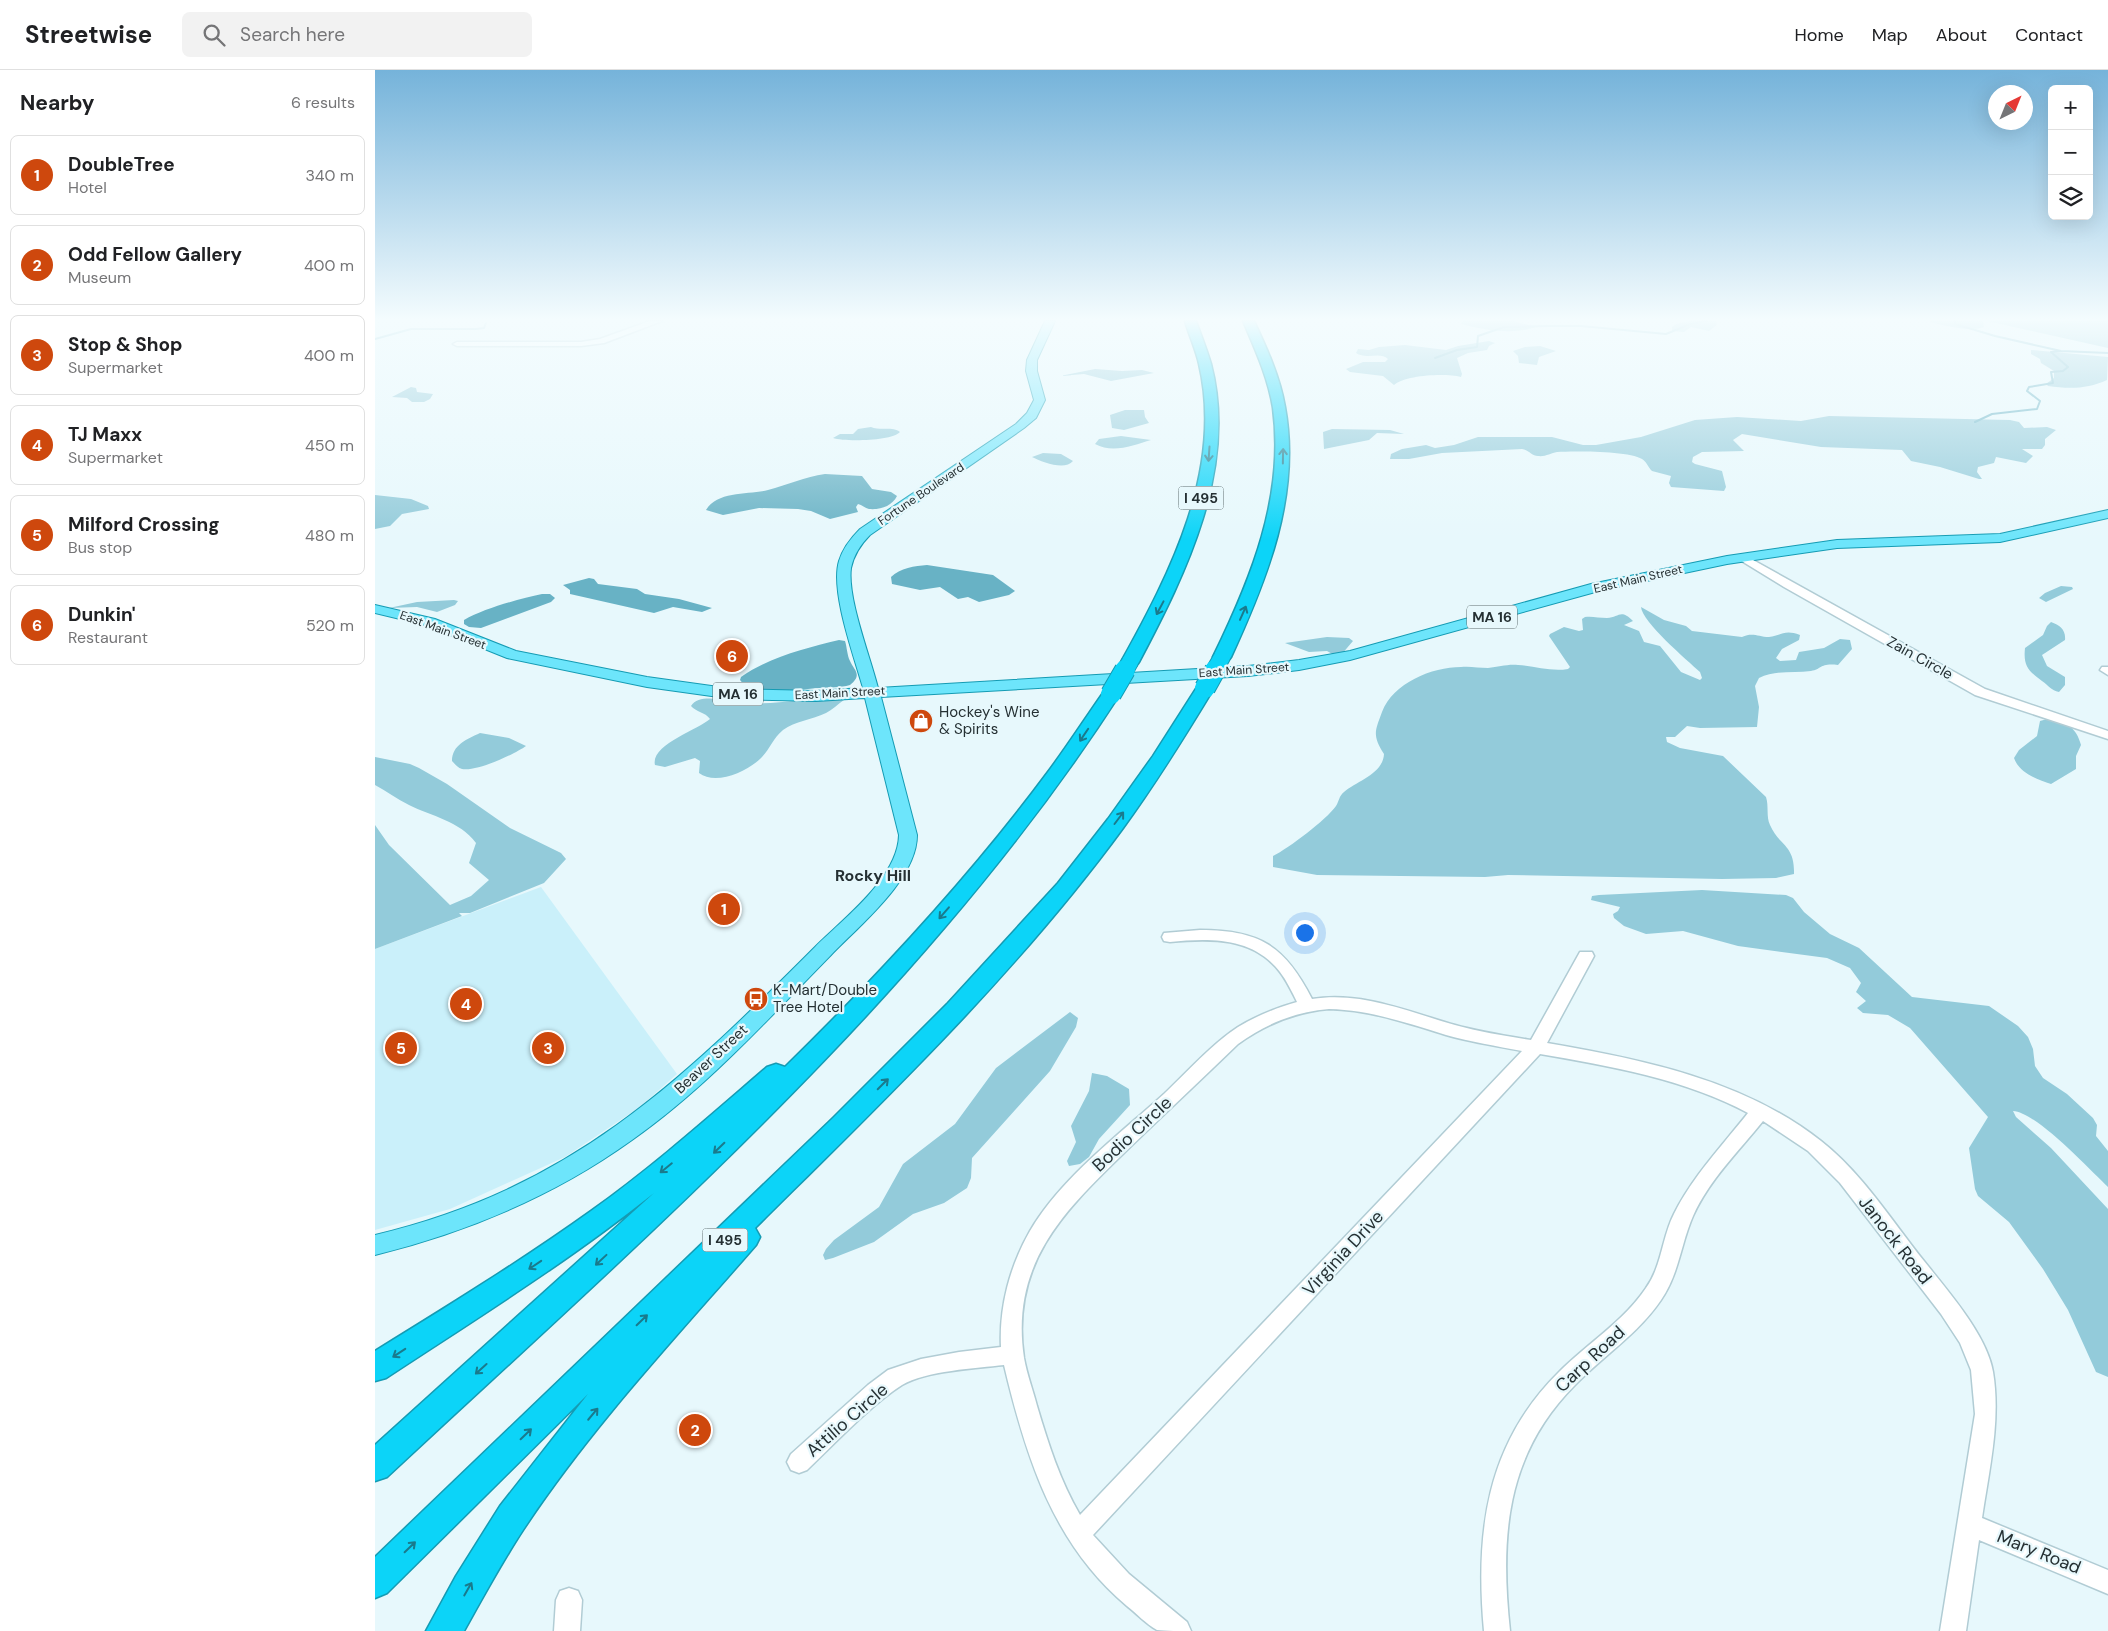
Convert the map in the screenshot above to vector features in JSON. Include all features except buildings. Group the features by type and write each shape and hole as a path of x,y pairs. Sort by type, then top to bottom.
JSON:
{"highway":[{"name":"I 495","path":"375,1466 679,1186 782,1086 888,976 1000,848 1059,771 1111,694 1167,595 1198,513 1208,470 1211,421 1209,394"},
{"name":"I 495","path":"375,1581 862,1106 963,1003 1089,856 1148,778 1205,688 1222,657 1260,574 1276,519 1283,460 1283,430 1277,394"},
{"path":"375,1368 556,1251 643,1187 888,976"},
{"path":"444,1631 493,1547 555,1460 654,1341 862,1106"}],"main road":[{"name":"Fortune Boulevard","path":"872,692 843,583 847,555 865,532 1021,426 1037,411 1039,394"},
{"name":"East Main Street","path":"375,609 421,619 512,655 674,687 769,696 816,696 1248,671 1308,665 1362,654 1611,584 1744,558 1863,542 1973,540 2013,536 2108,514"},
{"name":"Beaver Street","path":"375,1245 435,1229 477,1214 557,1176 623,1135 707,1064 773,1002 879,893 901,862 907,847 908,836 905,816 872,692"}],"street":[{"name":"Zain Circle","path":"1744,558 1788,585 1980,692 2108,735"},
{"path":"1170,937 1209,934 1241,939 1257,945 1281,962 1307,1005"},
{"name":"Virginia Drive","path":"1078,1534 1536,1047 1586,956"},
{"name":"Bodio Circle","path":"1178,1631 1099,1563 1078,1534 1060,1503 1037,1442 1013,1355 1013,1315 1025,1266 1038,1235 1091,1173 1232,1040 1266,1018 1307,1005 1358,1004 1469,1035 1536,1047"},
{"name":"Janock Road","path":"1536,1047 1673,1078 1709,1090 1760,1112 1815,1147 1847,1178 1949,1308 1969,1339 1982,1370 1986,1402 1953,1631"},
{"name":"Carp Road","path":"1497,1631 1491,1590 1495,1513 1511,1462 1522,1438 1560,1385 1646,1305 1664,1276 1676,1236 1692,1200 1760,1112"},
{"name":"Attilio Circle","path":"799,1462 876,1392 896,1378 921,1368 959,1361 1013,1355"},
{"name":"Mary Road","path":"1969,1524 2108,1582"},
{"path":"567,1631 569,1600"}],"shaded area":[{"path":"398,394 433,394 430,399 424,402 412,402 407,398 392,397"},
{"path":"1125,410 1144,410 1145,417 1149,423 1124,430 1112,428 1110,415"},
{"path":"1829,416 2010,420 2019,422 2024,428 2047,427 2056,430 2045,439 2045,445 2042,449 2022,449 2033,456 2026,463 1996,457 1994,463 1978,467 1977,472 1982,479 1911,461 1902,450 1821,447 1742,434 1733,440 1744,451 1702,452 1693,457 1692,462 1695,464 1722,471 1726,487 1724,491 1671,487 1669,483 1671,476 1652,471 1642,459 1626,454 1557,452 1541,456 1522,449 1442,453 1409,459 1390,459 1391,454 1402,449 1426,445 1435,448 1454,445 1478,437 1552,437 1583,445 1596,445 1641,437 1695,420 1737,417 1801,421"},
{"path":"871,427 894,429 900,432 888,437 868,440 833,438 840,434 853,434 858,429"},
{"path":"1332,429 1390,430 1404,434 1377,433 1369,440 1324,449 1323,432"},
{"path":"1121,436 1151,440 1116,448 1102,447 1095,444 1099,439"},
{"path":"1043,453 1061,454 1073,461 1069,464 1059,465 1032,457"},
{"path":"825,474 862,476 872,489 891,492 897,496 889,505 882,508 869,509 858,504 856,507 858,512 830,519 811,511 798,509 759,508 723,515 706,510 718,499 726,496 768,490"},
{"path":"375,495 411,499 428,506 429,509 402,514 390,526 375,529"},
{"path":"927,565 993,575 1015,591 1009,595 979,602 968,597 958,599 940,587 920,590 892,584 891,577 899,571"},
{"path":"589,578 594,579 598,584 637,589 645,594 679,599 712,608 702,612 673,607 654,613 570,594 570,590 563,585"},
{"path":"2061,586 2072,587 2073,589 2046,602 2039,598 2045,593"},
{"path":"542,594 550,594 555,598 551,602 481,628 469,627 464,624 464,620 492,608"},
{"path":"458,601 455,605 437,612 417,607 389,608 417,602"},
{"path":"1641,607 1664,620 1686,626 1692,631 1742,637 1752,635 1769,637 1786,633 1800,635 1799,640 1782,649 1776,658 1780,661 1796,660 1799,652 1824,648 1840,639 1850,640 1852,649 1838,665 1824,665 1811,671 1785,672 1765,675 1759,678 1755,686 1759,707 1757,727 1700,728 1687,726 1675,737 1666,737 1667,742 1680,748 1723,756 1766,797 1769,822 1792,857 1794,874 1776,878 1722,879 1508,875 1485,877 1317,875 1273,867 1273,856 1316,826 1336,806 1342,794 1379,767 1383,761 1384,754 1376,733 1387,702 1404,685 1426,674 1450,668 1488,668 1510,665 1555,670 1568,669 1570,667 1549,636 1550,634 1564,627 1579,631 1583,630 1582,619 1585,617 1611,618 1622,614 1633,621 1624,625 1639,631 1644,642 1660,646 1681,672 1700,680 1702,678 1700,672 1657,631 1643,614"},
{"path":"2051,622 2062,628 2065,633 2065,640 2042,655 2047,666 2065,677 2065,685 2059,692 2052,689 2034,674 2028,668 2025,660 2025,648 2043,635"},
{"path":"1327,637 1349,638 1353,641 1341,655 1334,655 1327,651 1309,652 1285,643"},
{"path":"839,640 845,641 849,659 857,675 850,685 789,691 766,691 746,686 740,680 741,677 752,670 776,659"},
{"path":"832,698 844,700 826,713 783,730 765,754 741,772 723,777 706,777 699,773 700,761 695,758 665,767 655,765 655,758 667,744 710,719 691,706 701,699 743,703 776,703"},
{"path":"2051,718 2062,722 2074,730 2081,745 2076,756 2076,769 2051,784 2024,772 2014,758 2019,750 2037,736 2040,721"},
{"path":"480,733 509,738 526,746 505,758 486,765 468,769 459,768 452,761 457,747"},
{"path":"375,757 410,764 419,768 447,784 510,828 561,853 566,859 544,883 470,913 459,913 462,916 375,949 375,825 389,845 450,905 471,896 489,880 469,863 476,843 462,829 409,805 375,785"},
{"path":"541,887 677,1074 640,1107 565,1157 450,1209 375,1230 375,949"},
{"path":"1702,890 1786,895 1793,898 1804,912 1830,934 1859,948 1912,997 1989,1006 2018,1026 2028,1037 2033,1049 2035,1066 2043,1078 2067,1094 2093,1118 2097,1125 2096,1136 2108,1151 2108,1187 2076,1155 2048,1131 2023,1114 2013,1111 2016,1117 2051,1148 2108,1209 2108,1377 2096,1372 2068,1310 2043,1269 2009,1222 1978,1196 1975,1189 1969,1148 1988,1117 1910,1028 1888,1015 1863,1013 1857,1008 1866,1001 1856,992 1861,983 1850,968 1827,958 1738,946 1683,931 1646,934 1624,926 1614,918 1613,914 1620,907 1591,900 1592,896 1599,895"},
{"path":"1070,1012 1078,1018 1076,1027 1050,1071 972,1158 971,1178 967,1188 944,1203 913,1214 874,1242 825,1260 823,1255 834,1240 879,1207 903,1164 955,1124 996,1068"},
{"path":"1092,1073 1107,1076 1129,1089 1130,1105 1099,1139 1089,1157 1080,1164 1069,1166 1067,1161 1076,1142 1071,1126 1089,1091"}],"waterway":[{"path":"1975,422 1992,414 2037,409 2040,401 2031,394"}],"place":[{"name":"Dunkin'","path":"732,656"},
{"name":"Hockey's Wine & Spirits","path":"921,721"},
{"name":"DoubleTree","path":"724,909"},
{"name":"K-Mart/Double Tree Hotel","path":"756,999"},
{"name":"TJ Maxx","path":"466,1004"},
{"name":"Milford Crossing","path":"401,1048"},
{"name":"Stop & Shop","path":"548,1048"},
{"name":"Odd Fellow Gallery","path":"695,1430"}],"district":[{"name":"Rocky Hill","path":"873,875"}]}
